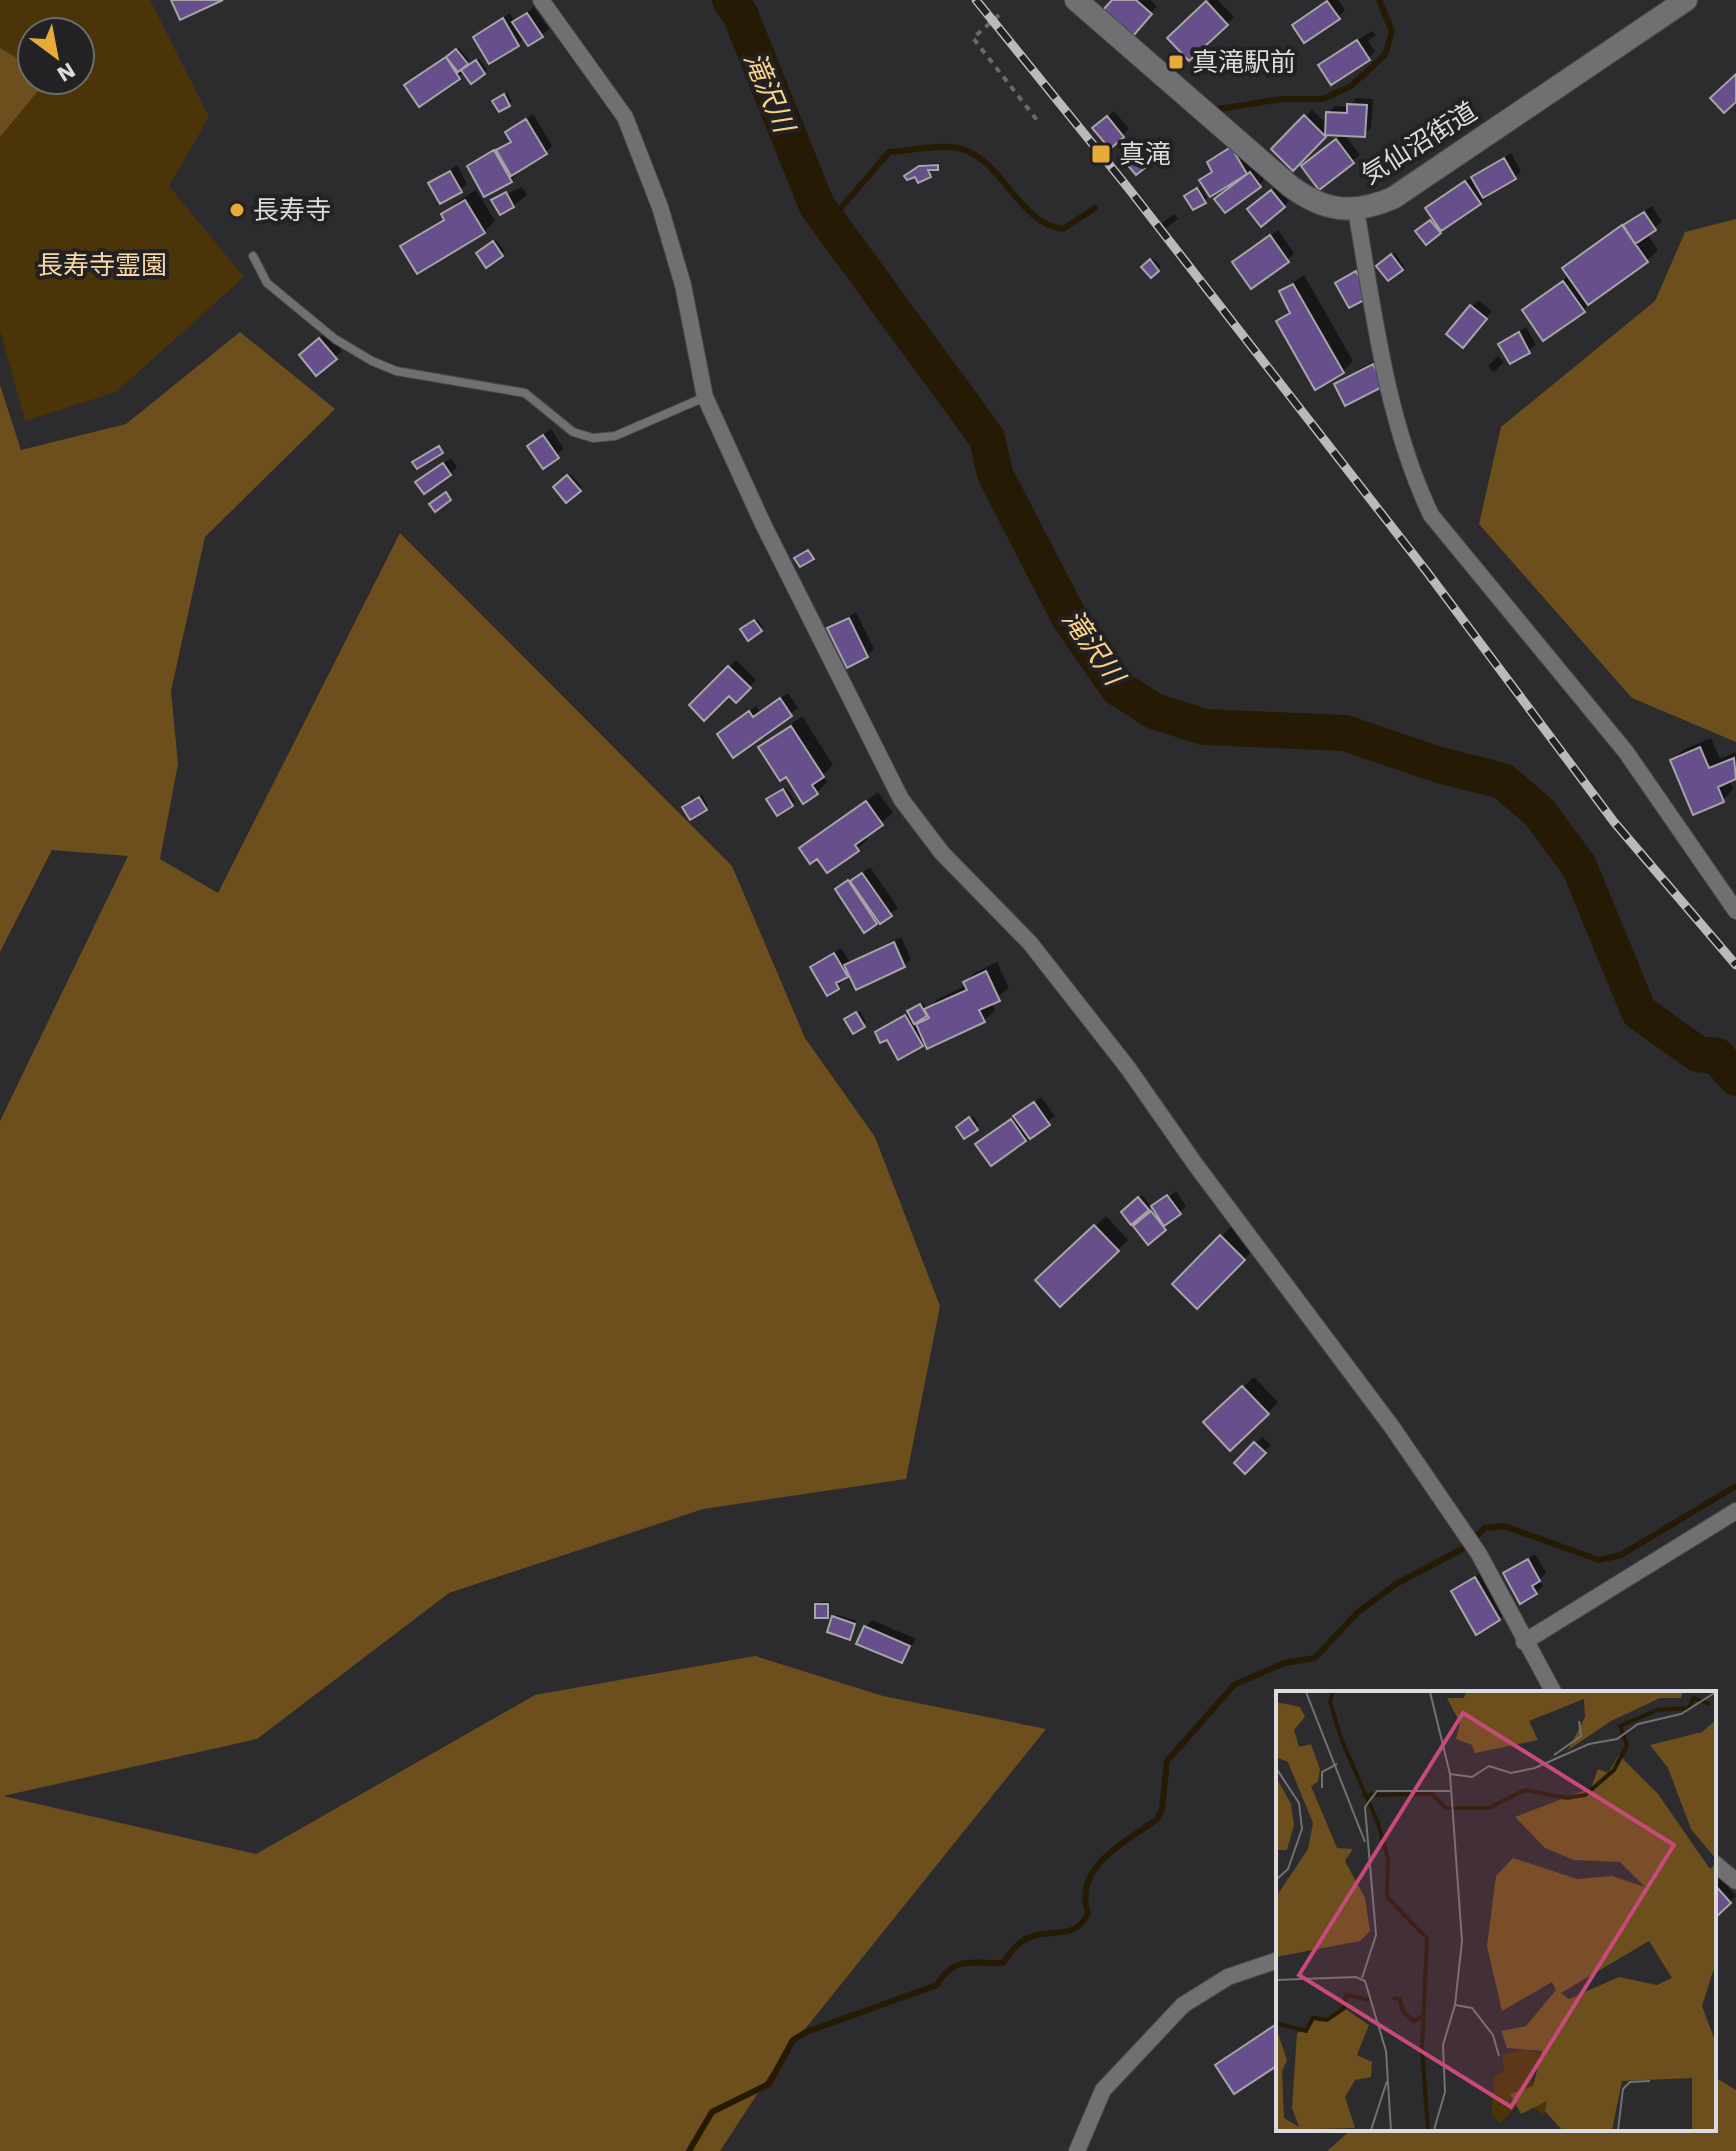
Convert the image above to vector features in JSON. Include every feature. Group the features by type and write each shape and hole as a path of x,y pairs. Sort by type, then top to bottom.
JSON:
{"street":[{"path":"541,0 625,117 660,207 683,285 705,397 763,524 901,799 942,853 1030,943 1128,1068 1195,1164 1392,1427 1479,1554 1553,1691"},
{"name":"気仙沼街道","path":"1076,0 1290,186 1322,206 1356,210 1393,198 1686,0"},
{"path":"1356,210 1396,422 1411,473 1431,515 1626,752 1736,911"},
{"path":"1524,1642 1736,1511"},
{"path":"1716,1865 1736,1881"},
{"path":"1077,2151 1103,2090 1183,2005 1228,1977 1276,1961"}],"lane":[{"path":"253,256 267,283 335,339 372,361 396,371 525,393 573,432 593,438 615,436 705,397"}],"path":[{"path":"999,15 973,38 1037,120"}],"green space":[{"name":"長寿寺霊園","path":"0,0 150,0 209,117 169,186 244,277 116,392 25,421 0,330"}],"shaded area":[{"path":"0,48 16,58 16,96 34,96 0,137"},
{"path":"1736,219 1736,742 1632,698 1479,524 1501,427 1655,301 1685,232"},
{"path":"240,332 335,409 205,537 171,691 178,764 160,859 218,893 400,533 732,866 805,1038 875,1137 940,1306 906,1479 703,1509 449,1593 257,1739 3,1796 256,1854 535,1695 755,1656 883,1696 1046,1729 777,2064 720,2151 0,2151 0,1121 128,856 52,850 0,952 0,385 21,450 126,424"},
{"path":"1716,2074 1718,2079 1736,2090 1736,2151 1327,2151 1350,2131 1716,2131"}],"building":[{"path":"171,0 223,0 180,20"},
{"path":"1112,0 1136,0 1152,14 1133,36 1103,10"},
{"path":"1206,1 1228,25 1189,61 1167,38"},
{"path":"1327,1 1340,19 1304,43 1292,25"},
{"path":"527,13 543,37 528,46 512,22"},
{"path":"503,18 519,46 489,64 473,37"},
{"path":"1357,40 1370,60 1331,85 1318,65"},
{"path":"456,49 468,64 458,72 446,57"},
{"path":"446,57 460,79 419,107 404,85"},
{"path":"476,60 485,74 471,84 461,70"},
{"path":"1736,74 1736,102 1724,113 1710,98"},
{"path":"504,94 510,106 499,112 492,101"},
{"path":"1347,104 1367,105 1365,137 1325,135 1326,112 1347,113"},
{"path":"1304,115 1326,137 1293,171 1271,149"},
{"path":"1107,116 1124,137 1110,149 1092,128"},
{"path":"526,119 547,154 511,176 496,150 511,142 505,132"},
{"path":"1336,139 1354,163 1319,190 1301,166"},
{"path":"1131,147 1147,166 1136,175 1120,156"},
{"path":"1231,147 1247,174 1210,197 1199,180 1212,172 1207,162"},
{"path":"494,150 512,182 484,197 467,166"},
{"path":"1504,158 1516,179 1483,198 1471,177"},
{"path":"938,165 938,170 928,170 931,177 918,183 915,177 907,180 904,176 919,166"},
{"path":"450,171 462,192 440,204 428,183"},
{"path":"1250,172 1261,187 1225,213 1214,199"},
{"path":"1465,181 1481,204 1441,231 1425,208"},
{"path":"1197,188 1206,203 1193,210 1184,196"},
{"path":"1271,190 1285,207 1261,227 1247,209"},
{"path":"506,192 514,207 500,215 491,200"},
{"path":"465,200 485,233 417,274 400,246 444,220 441,214"},
{"path":"1644,212 1656,230 1635,244 1623,225"},
{"path":"1430,220 1441,233 1426,245 1415,231"},
{"path":"1622,225 1648,262 1588,305 1562,268"},
{"path":"1270,235 1289,262 1251,289 1232,262"},
{"path":"493,241 503,256 486,268 476,253"},
{"path":"1391,254 1403,270 1388,281 1376,266"},
{"path":"1150,259 1159,271 1151,278 1141,267"},
{"path":"1356,271 1370,297 1349,308 1335,283"},
{"path":"1563,281 1585,312 1543,341 1522,310"},
{"path":"1293,284 1344,373 1315,390 1276,321 1290,313 1279,291"},
{"path":"1470,305 1487,319 1463,348 1446,334"},
{"path":"1519,332 1530,353 1510,364 1498,344"},
{"path":"319,338 337,359 316,376 299,355"},
{"path":"1373,364 1384,386 1345,406 1334,384"},
{"path":"543,435 559,458 543,469 527,446"},
{"path":"439,446 443,453 417,469 412,462"},
{"path":"443,463 451,475 424,494 415,482"},
{"path":"567,475 581,491 566,503 553,487"},
{"path":"446,492 451,500 435,512 429,504"},
{"path":"808,550 814,559 800,567 794,558"},
{"path":"849,618 868,657 847,668 827,628"},
{"path":"754,620 762,631 748,641 740,629"},
{"path":"728,666 751,688 736,703 729,696 704,721 689,705"},
{"path":"780,698 792,716 733,758 717,734 749,711 753,717"},
{"path":"791,726 824,777 812,785 818,794 803,804 786,777 780,781 758,747"},
{"path":"1700,747 1709,768 1734,758 1736,779 1718,787 1724,802 1693,815 1670,760"},
{"path":"783,789 793,806 777,816 766,799"},
{"path":"699,797 707,810 690,820 682,807"},
{"path":"866,801 883,825 855,845 859,851 827,873 817,859 810,864 799,848"},
{"path":"862,873 892,916 880,924 850,881"},
{"path":"848,880 877,924 864,933 835,889"},
{"path":"894,942 905,967 856,990 844,965"},
{"path":"834,953 848,977 836,983 839,989 827,996 810,967"},
{"path":"986,971 1000,1001 979,1010 985,1022 927,1049 916,1024 929,1018 924,1009 967,990 963,982"},
{"path":"920,1004 927,1016 914,1024 907,1011"},
{"path":"856,1012 865,1027 853,1034 844,1019"},
{"path":"905,1015 923,1046 898,1060 887,1040 880,1043 875,1032"},
{"path":"1034,1102 1050,1125 1030,1139 1013,1116"},
{"path":"969,1117 978,1130 964,1139 956,1127"},
{"path":"1011,1119 1026,1141 991,1166 975,1144"},
{"path":"1167,1195 1181,1214 1164,1226 1151,1206"},
{"path":"1138,1197 1149,1210 1131,1225 1121,1212"},
{"path":"1151,1211 1166,1230 1148,1245 1133,1226"},
{"path":"1094,1225 1119,1251 1060,1307 1035,1280"},
{"path":"1220,1235 1245,1260 1197,1309 1172,1284"},
{"path":"1242,1386 1269,1414 1230,1451 1203,1422"},
{"path":"1254,1442 1266,1453 1245,1474 1234,1463"},
{"path":"1528,1559 1540,1581 1532,1586 1537,1594 1520,1604 1503,1573"},
{"path":"1475,1577 1500,1620 1476,1635 1451,1591"},
{"path":"815,1604 828,1604 828,1618 815,1618"},
{"path":"832,1616 855,1624 850,1640 827,1632"},
{"path":"864,1626 910,1646 902,1663 856,1644"},
{"path":"1716,1886 1731,1903 1716,1917"},
{"path":"1276,2024 1276,2066 1234,2094 1215,2065"}],"waterway":[{"name":"滝沢川","path":"730,0 740,14 817,206 987,438 995,474 1070,619 1118,688 1154,711 1204,727 1345,733 1439,765 1503,781 1539,812 1579,866 1639,1012 1698,1054 1717,1056 1736,1078"},
{"path":"1219,109 1282,99 1323,99 1351,86 1385,55 1392,31 1379,0"},
{"path":"840,237 840,209 889,152 929,147 952,147 984,161 1020,202 1046,224 1063,229 1095,208"},
{"path":"689,2151 712,2112 769,2084 793,2040 806,2032 937,1985 943,1975 957,1965 1003,1963 1013,1949 1026,1939 1067,1932 1078,1926 1088,1913 1085,1896 1095,1869 1117,1847 1157,1819 1162,1810 1167,1761 1234,1685 1284,1663 1315,1658 1358,1612 1396,1584 1462,1549 1485,1528 1504,1526 1599,1560 1621,1555 1736,1486"}],"railway":[{"path":"976,0 1129,189 1427,572 1614,822 1736,965"}],"place":[{"name":"真滝駅前","path":"1176,62"},
{"name":"真滝","path":"1101,154"},
{"name":"長寿寺","path":"237,210"}]}
